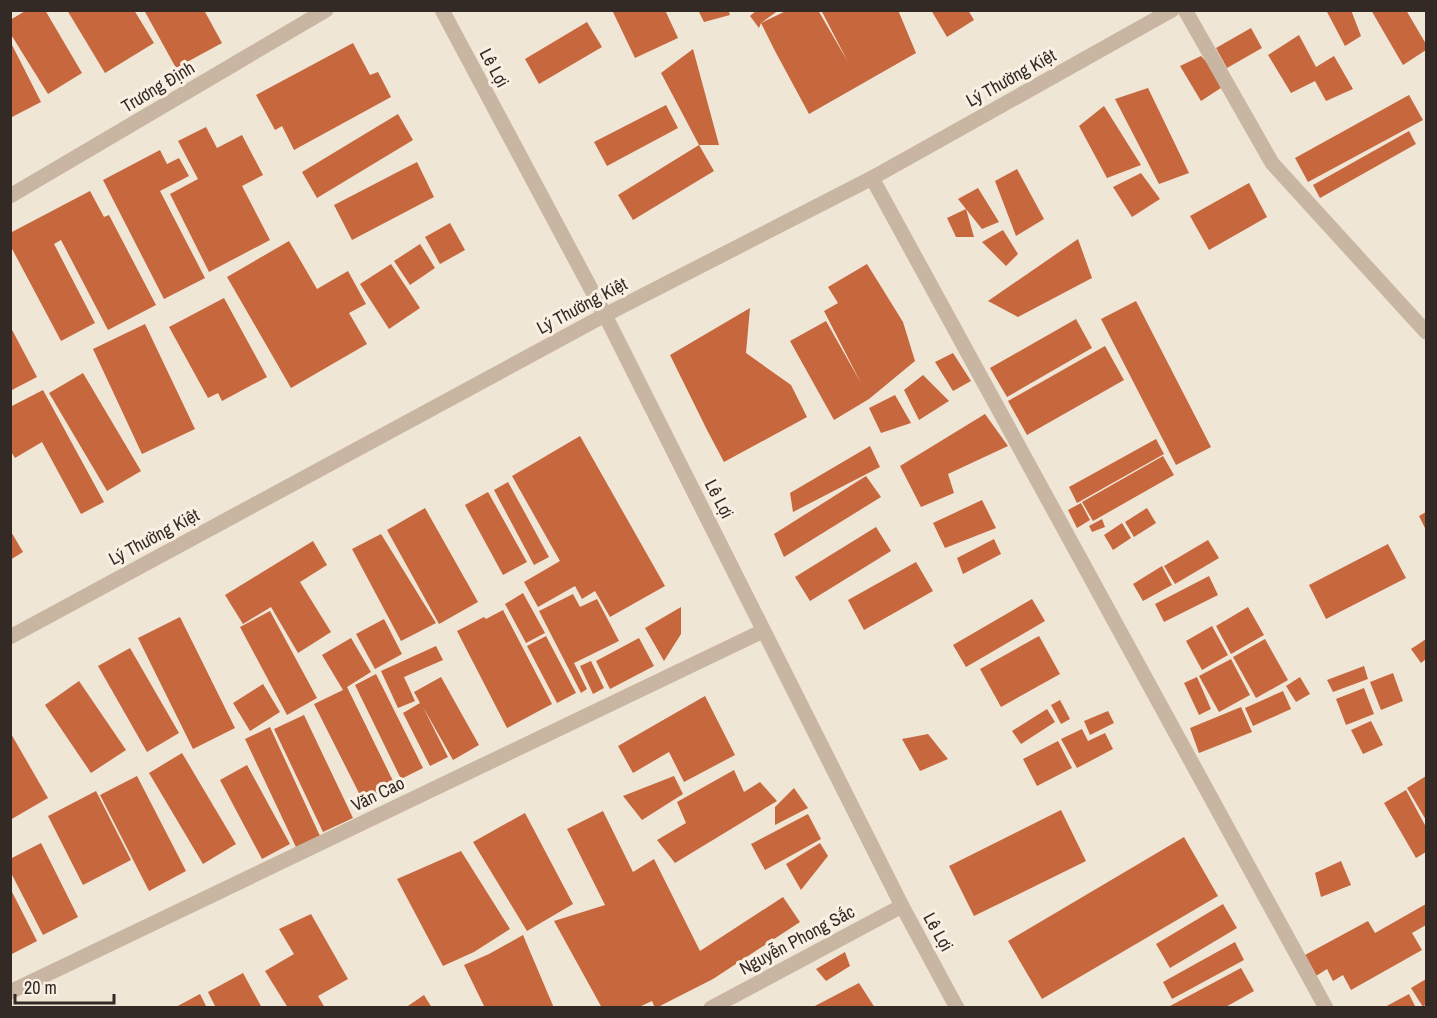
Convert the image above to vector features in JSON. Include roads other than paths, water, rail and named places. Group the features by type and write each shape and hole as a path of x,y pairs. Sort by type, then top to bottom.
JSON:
{"street":[{"name":"Trương Định","path":"10,196 326,10"},
{"name":"Lê Lợi","path":"442,10 604,315 902,906 957,1008"},
{"name":"Lý Thường Kiệt","path":"10,637 604,315 872,178 1172,10"},
{"path":"1185,10 1272,163 1426,332"},
{"path":"872,178 1326,1008"},
{"name":"Văn Cao","path":"10,992 763,631"},
{"name":"Nguyễn Phong Sắc","path":"711,1008 902,906"}]}
